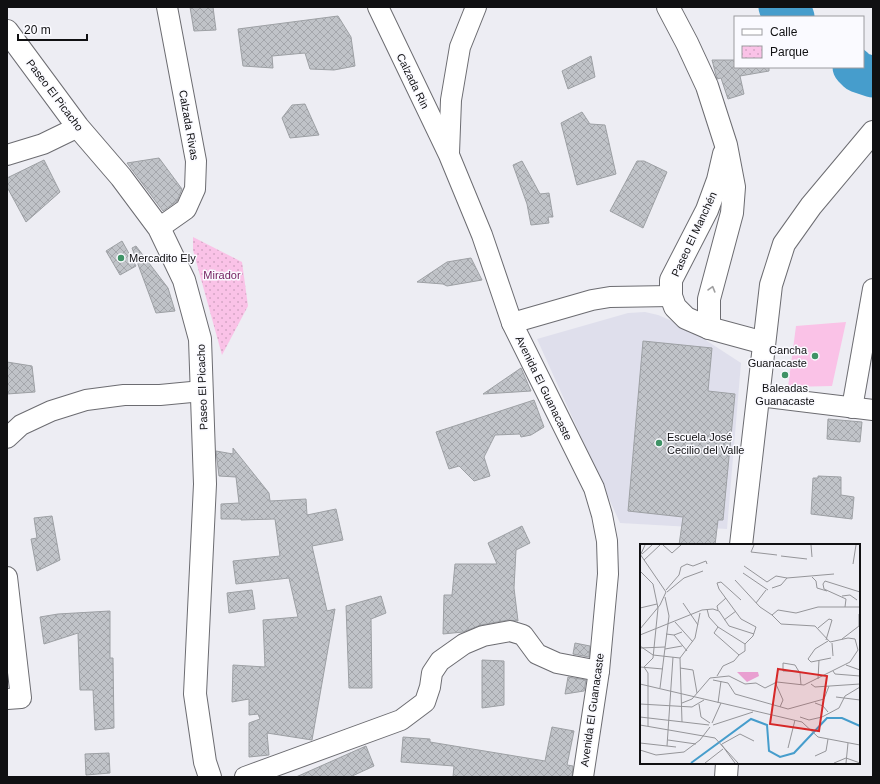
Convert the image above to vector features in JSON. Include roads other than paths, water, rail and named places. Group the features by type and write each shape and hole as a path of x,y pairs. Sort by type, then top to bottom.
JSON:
{"street":[{"name":"Calzada Rivas","path":"159,228 186,209 195,189 196,161 167,7"},
{"name":"Calzada Rin","path":"378,7 449,155"},
{"name":"Avenida El Guanacaste","path":"476,7 460,47 451,100 449,155 482,235 512,323 594,488 602,515 607,540 608,574 599,671 583,777"},
{"name":"Paseo El Manchén","path":"668,7 707,86 726,145 734,187 732,213 709,299 710,328"},
{"name":"Paseo El Picacho","path":"7,31 78,127 120,177 159,228 184,280 200,339 205,484 195,694 205,762 210,777"},
{"path":"7,155 43,144 78,127"},
{"path":"741,544 771,285 784,244 811,206 873,132"},
{"name":"Paseo El Manchén","path":"671,296 672,280 707,210 718,180 726,145"},
{"path":"852,408 873,290"},
{"path":"512,323 592,300 610,297 671,296 675,307 686,318 710,328 764,343"},
{"path":"7,438 21,425 51,411 86,400 124,395 160,395 202,391"},
{"path":"758,396 873,410"},
{"path":"7,577 14,699"},
{"path":"245,777 401,720 425,702 430,687 432,673 440,661 464,644 483,636 510,631 523,635 537,654 557,662 599,671"},
{"path":"726,777 727,764"}],"waterway":[{"path":"779,7 792,16"},
{"path":"854,68 858,72 873,77"}],"place":[{"name":"Mercadito Ely","path":"121,258"},
{"name":"Cancha Guanacaste","path":"815,356"},
{"name":"Baleadas Guanacaste","path":"785,375"},
{"name":"Escuela José Cecilio del Valle","path":"659,443"}],"park label":[{"name":"Mirador","path":"222,275"}]}
